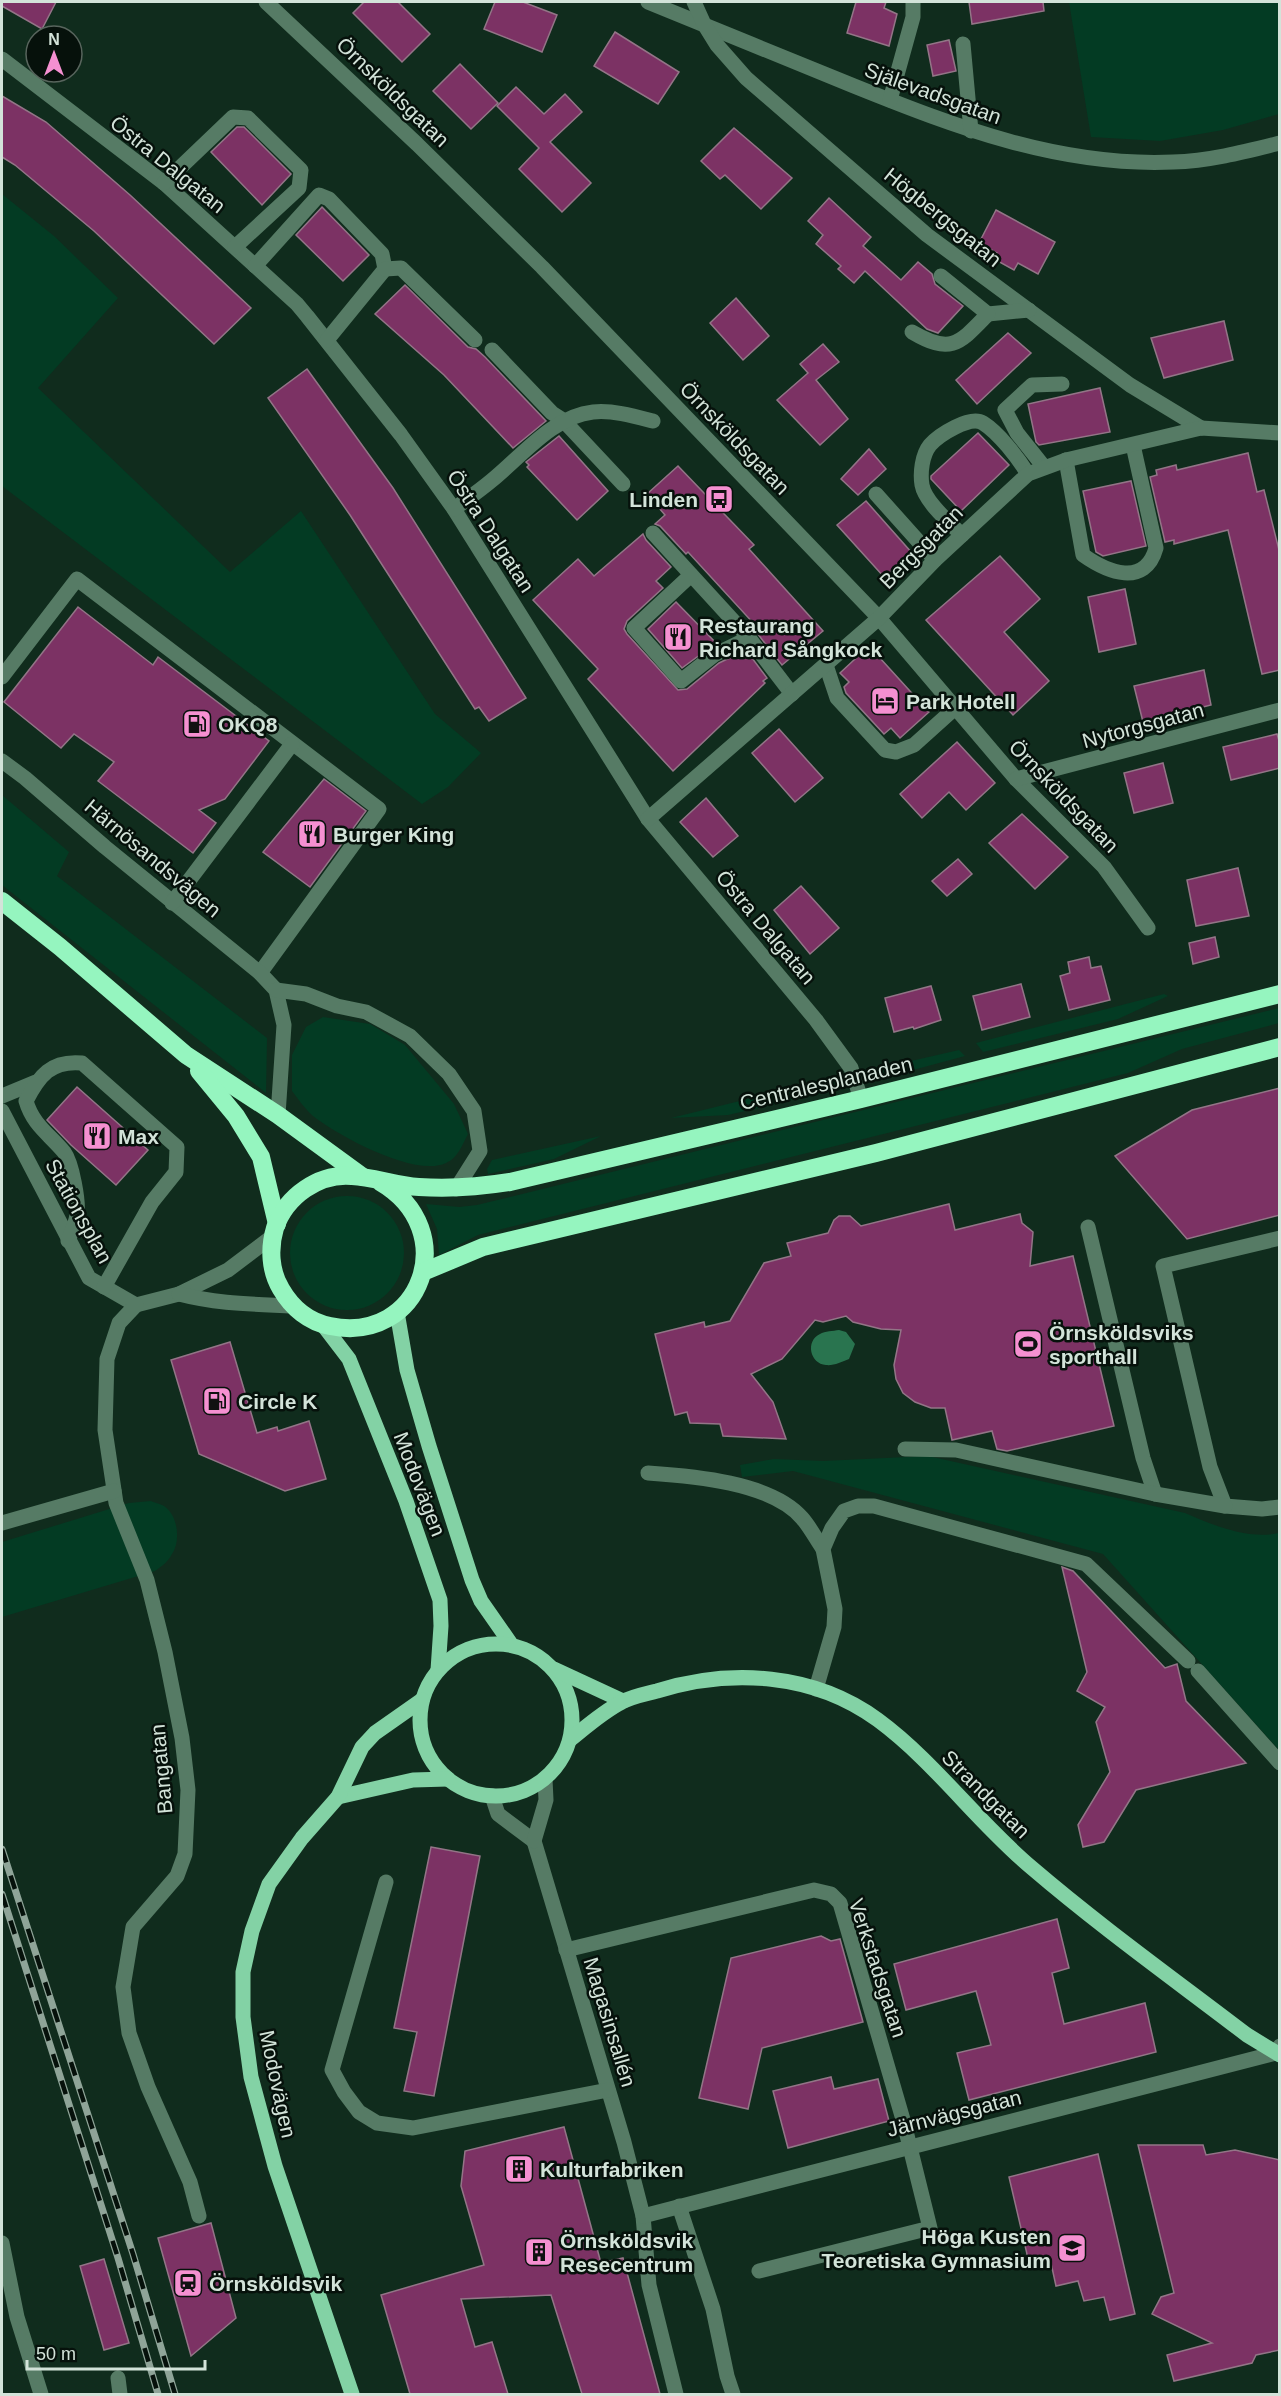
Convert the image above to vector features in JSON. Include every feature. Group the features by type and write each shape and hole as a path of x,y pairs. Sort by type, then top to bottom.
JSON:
{"highway":[{"path":"2,901 60,947 186,1056 278,1115 372,1180 400,1195 420,1224 425,1248 423,1272 417,1287 397,1312 380,1322 361,1328 342,1329 323,1325 302,1314 293,1306 274,1274 272,1255 275,1230 261,1157 236,1116 186,1056"},
{"name":"Centralesplanaden","path":"372,1180 456,1189 510,1182 861,1099 1280,994"},
{"path":"423,1272 483,1247 876,1153 1280,1047"},
{"path":"275,1230 291,1201 312,1185 337,1176 372,1180"}],"main road":[{"name":"Modovägen","path":"397,1312 407,1370 472,1580 481,1601 511,1644"},
{"name":"Modovägen","path":"323,1325 349,1359 406,1501 440,1600 441,1636 438,1670"},
{"path":"554,1669 567,1689 573,1714 571,1739 561,1761 544,1779 529,1789 511,1795 492,1796 469,1791 448,1779 433,1763 424,1743 420,1722 422,1700 428,1684 438,1670 453,1657 471,1647 491,1643 511,1644 527,1649 554,1669 623,1701"},
{"name":"Strandgatan","path":"571,1739 623,1701 678,1684 723,1677 766,1678 791,1682 850,1702 880,1721 935,1771 982,1821 1031,1867 1247,2035 1278,2051"},
{"name":"Modovägen","path":"352,2394 275,2166 251,2077 243,2017 243,1972 252,1931 269,1884 302,1838 338,1797 362,1747 375,1733 422,1700"},
{"path":"338,1797 413,1780 448,1779"}],"street":[{"name":"Örnsköldsgatan","path":"266,2 417,144 542,267 879,618 954,709 1016,779 1104,867 1148,928"},
{"name":"Själevadsgatan","path":"648,2 890,100 971,131 1026,147 1119,161 1172,162 1218,158 1280,143"},
{"name":"Högbergsgatan","path":"694,2 704,24 724,56 746,78 927,235 1130,385 1201,428"},
{"path":"890,100 913,17 913,2"},
{"path":"963,44 971,131"},
{"name":"Östra Dalgatan","path":"2,59 164,183 297,304 327,340 401,435 454,509 648,819 816,1020 851,1068 861,1099"},
{"path":"164,183 233,117 248,118 301,170 300,188 235,247"},
{"path":"255,266 319,195 329,199 382,254 385,269"},
{"path":"327,340 385,269 401,268 475,340"},
{"path":"941,276 988,314"},
{"path":"912,332 930,343 945,346 965,338 988,314 1029,310"},
{"path":"492,350 552,413 563,420 623,484"},
{"path":"1044,467 1017,433 1005,410 1032,385 1062,384"},
{"path":"454,509 493,480 526,448 563,420 593,412 626,414 653,421"},
{"path":"962,535 938,511 922,487 921,467 930,446 952,428 970,421 981,422 1016,454 1028,474"},
{"name":"Bergsgatan","path":"648,819 879,618 935,560 1028,474 1066,460 1201,428 1280,433"},
{"path":"1066,460 1083,555 1099,566 1115,572 1131,573 1145,567 1153,560 1156,548 1133,445"},
{"path":"876,494 935,560"},
{"path":"653,532 749,638 792,694"},
{"path":"691,574 634,628 681,681 714,655 749,638"},
{"path":"2,677 77,579 379,809 260,973"},
{"path":"826,665 837,698 885,750 896,752 914,745 954,709"},
{"name":"Nytorgsgatan","path":"1016,779 1280,711"},
{"path":"172,903 292,744"},
{"name":"Härnösandsvägen","path":"2,761 260,973 276,990"},
{"path":"278,1115 284,1025 276,990 306,994 337,1006 366,1012 410,1036 449,1074 474,1111 480,1151 456,1189"},
{"path":"2,1096 36,1082 57,1064 70,1061 82,1063 177,1147 176,1172 152,1202 104,1287"},
{"path":"36,1082 26,1101 28,1110 40,1129 65,1154 72,1171 77,1215 68,1241"},
{"name":"Stationsplan","path":"2,1112 89,1278 136,1305"},
{"path":"1088,1227 1143,1458 1155,1494"},
{"path":"136,1305 179,1294 228,1270 275,1230"},
{"path":"1225,1506 1210,1467 1163,1266 1280,1238"},
{"path":"179,1294 202,1300 238,1304 293,1306"},
{"name":"Bangatan","path":"136,1305 119,1323 107,1359 105,1430 116,1503 150,1590 165,1652 182,1738 188,1790 185,1854 177,1876 133,1927 123,1988 129,2033 148,2087 190,2182 199,2216"},
{"path":"905,1449 956,1450 1155,1494 1225,1506 1263,1509 1280,1507"},
{"path":"648,1473 727,1482 755,1491 781,1503 801,1516 824,1549 835,1609 834,1627 816,1689"},
{"path":"2,1523 114,1491"},
{"path":"824,1549 832,1528 844,1511 858,1506 874,1506 1086,1564 1193,1666 1280,1763"},
{"path":"492,1796 498,1815 534,1841 546,1800 544,1779"},
{"name":"Magasinsallén","path":"534,1841 643,2216 649,2285 676,2394"},
{"path":"386,1882 332,2070 344,2092 359,2112 377,2123 413,2128 608,2090"},
{"name":"Verkstadsgatan","path":"566,1950 814,1890 831,1894 840,1903 930,2228 759,2271"},
{"name":"Järnvägsgatan","path":"643,2216 1278,2051"},
{"path":"679,2206 713,2309 733,2394"},
{"path":"2,2243 17,2318 41,2394"},
{"path":"118,2378 120,2394"}],"shaded area":[{"path":"1069,2 1279,2 1279,114 1223,130 1160,141 1091,137"},
{"path":"2,194 54,236 118,298 38,388 230,572 301,511 435,714 481,753 448,787 422,804 2,486"},
{"path":"2,795 69,852 57,876 267,1038 266,1093 2,885"},
{"path":"1164,994 1168,996 1118,1019 983,1052 976,1043"},
{"path":"1279,1008 1279,1023 1182,1049 1128,1073 478,1235 439,1255 437,1229 426,1204 459,1207 477,1205"},
{"path":"323,1017 370,1024 405,1045 454,1104 468,1134 454,1158 446,1163 432,1166 397,1160 357,1143 324,1124 307,1110 292,1091 292,1055 306,1027"},
{"path":"959,1050 965,1056 887,1077 878,1071 885,1067"},
{"path":"841,1076 838,1089 728,1115 671,1118"},
{"path":"601,1136 554,1159 488,1174 487,1169 492,1160"},
{"path":"347,1196 369,1200 379,1205 395,1221 400,1231 404,1253 400,1275 395,1285 379,1301 369,1306 347,1310 325,1306 315,1301 299,1285 294,1275 290,1253 294,1231 299,1221 315,1205 325,1200"},
{"path":"839,1330 846,1332 855,1344 849,1359 832,1365 816,1361 811,1352 815,1337 822,1333"},
{"path":"928,1456 1185,1513 1243,1533 1267,1535 1279,1533 1279,1750 1103,1554 793,1471 742,1477 740,1465 774,1459 823,1461"},
{"path":"151,1501 169,1510 177,1528 175,1549 162,1566 155,1571 2,1617 2,1542 129,1503"}],"building":[{"path":"2,2 56,2 45,24 33,24 2,6"},
{"path":"364,2 398,2 430,34 402,62 353,13"},
{"path":"495,2 523,2 557,15 542,52 484,29"},
{"path":"856,2 886,2 884,8 897,14 889,46 847,33"},
{"path":"969,2 1043,2 1044,11 972,24"},
{"path":"615,32 679,72 658,104 594,66"},
{"path":"949,40 956,71 933,76 927,45"},
{"path":"460,64 498,103 471,129 433,91"},
{"path":"516,87 544,114 565,94 582,112 550,142 591,183 562,212 519,169 539,148 497,106"},
{"path":"2,96 46,122 130,195 251,308 214,344 94,231 15,165 2,157"},
{"path":"237,127 244,127 291,174 262,205 211,152"},
{"path":"734,128 792,178 761,209 725,175 720,179 701,161"},
{"path":"829,198 871,237 863,246 901,280 918,262 932,274 935,284 963,306 938,333 927,329 865,271 854,283 838,269 841,266 816,244 823,235 808,221"},
{"path":"322,207 369,255 343,281 296,235"},
{"path":"996,210 1055,242 1038,274 1018,263 1014,270 994,259 997,253 979,243"},
{"path":"405,285 468,347 476,349 485,357 546,421 513,448 444,375 375,314"},
{"path":"736,298 769,336 743,360 710,323"},
{"path":"1224,321 1233,360 1164,378 1151,338"},
{"path":"1008,333 1031,353 977,404 956,380"},
{"path":"823,344 839,362 816,380 848,419 820,445 777,400 808,373 800,364"},
{"path":"307,369 393,488 526,698 489,721 479,707 475,709 350,515 268,398"},
{"path":"1100,388 1110,432 1039,445 1036,442 1028,404"},
{"path":"978,433 1009,465 961,511 931,479 931,476"},
{"path":"559,436 608,491 577,520 527,467 529,465 526,462"},
{"path":"869,449 886,469 858,495 841,479"},
{"path":"1248,453 1257,492 1264,490 1280,554 1280,670 1262,674 1228,530 1174,544 1174,540 1165,542 1150,477 1157,475 1156,470 1176,465 1177,470"},
{"path":"678,466 754,545 749,549 823,631 782,665 753,628 756,626 688,552 686,554 660,526 655,524 665,515 647,494"},
{"path":"1131,481 1146,546 1103,556 1096,552 1083,491"},
{"path":"866,501 912,553 884,577 837,525"},
{"path":"643,534 671,567 656,581 663,588 627,621 624,629 627,634 678,690 687,689 719,663 746,650 767,678 763,681 765,683 673,771 588,679 598,669 533,600 578,559 594,576"},
{"path":"1000,556 1040,599 1004,632 1049,681 1013,715 926,620"},
{"path":"1125,589 1136,644 1099,652 1088,597"},
{"path":"676,602 716,643 682,668 648,629"},
{"path":"78,607 153,665 158,657 269,741 225,799 199,810 216,823 193,853 98,781 114,762 74,734 61,748 4,702"},
{"name":"Park Hotell","path":"869,646 929,712 900,738 891,728 884,734 846,693 844,687 849,682 840,673"},
{"path":"1204,670 1211,705 1143,722 1134,686"},
{"path":"779,729 823,778 795,802 752,753"},
{"path":"1277,734 1280,744 1280,768 1231,780 1223,747"},
{"path":"957,742 995,783 966,810 949,792 922,818 900,794"},
{"path":"1163,763 1173,803 1134,813 1124,773"},
{"path":"324,779 366,811 310,887 263,852"},
{"path":"706,798 738,836 713,857 680,822"},
{"path":"1022,814 1068,857 1035,889 989,843"},
{"path":"958,859 972,874 947,896 932,881"},
{"path":"1238,868 1249,916 1196,926 1187,880"},
{"path":"801,886 839,928 810,954 774,910"},
{"path":"1215,937 1219,957 1193,964 1189,943"},
{"path":"1089,957 1091,968 1101,966 1110,1000 1069,1010 1060,976 1070,973 1068,962"},
{"path":"1021,984 1030,1017 982,1030 973,996"},
{"path":"931,986 941,1020 914,1029 913,1027 894,1032 885,998"},
{"name":"Max","path":"77,1087 148,1150 116,1185 47,1120"},
{"path":"1280,1088 1280,1215 1187,1239 1115,1156 1192,1110"},
{"path":"949,1204 955,1230 1020,1214 1022,1223 1033,1232 1030,1266 1073,1256 1114,1426 1007,1451 997,1449 992,1431 952,1440 945,1408 931,1408 915,1402 903,1393 896,1379 894,1365 901,1330 881,1329 853,1322 846,1316 823,1322 815,1320 782,1359 751,1374 773,1402 786,1439 723,1436 720,1424 690,1423 687,1412 675,1415 655,1334 704,1322 705,1327 730,1321 764,1263 791,1256 787,1243 828,1233 834,1220 839,1216 850,1216 861,1226"},
{"path":"230,1342 257,1433 277,1427 278,1431 309,1421 326,1479 285,1491 199,1454 171,1360"},
{"path":"1062,1567 1073,1571 1165,1668 1177,1664 1186,1701 1246,1763 1136,1790 1104,1842 1083,1847 1078,1825 1110,1772 1096,1722 1105,1707 1077,1691 1087,1672"},
{"path":"431,1847 480,1856 434,2096 404,2091 417,2032 394,2028"},
{"path":"1057,1919 1069,1968 1052,1973 1064,2024 1145,2003 1156,2052 969,2100 957,2053 991,2045 976,1991 906,2010 894,1964"},
{"path":"821,1936 831,1941 840,1939 863,2022 762,2048 748,2109 699,2098 731,1958"},
{"path":"831,2077 834,2089 878,2079 889,2121 788,2148 773,2091"},
{"path":"564,2127 601,2263 623,2258 660,2394 582,2394 551,2295 461,2299 475,2347 492,2342 508,2394 410,2394 381,2295 484,2265 461,2186 465,2151"},
{"path":"1138,2145 1203,2145 1206,2155 1235,2150 1280,2160 1280,2350 1256,2355 1252,2363 1174,2381 1167,2355 1212,2343 1152,2314 1161,2297 1174,2293"},
{"name":"Höga Kusten Teoretiska Gymnasium","path":"1098,2154 1135,2314 1110,2320 1104,2297 1084,2301 1078,2281 1056,2286 1051,2263 1030,2267 1009,2177"},
{"path":"211,2223 236,2318 191,2356 158,2238"},
{"path":"104,2259 129,2343 104,2350 80,2266"}],"railway":[{"path":"2,1849 133,2254 175,2394"},
{"path":"2,1894 118,2258 158,2394"}],"place":[{"name":"Linden","path":"719,499"},
{"name":"Restaurang Richard Sångkock","path":"678,637"},
{"name":"Park Hotell","path":"885,701"},
{"name":"OKQ8","path":"197,724"},
{"name":"Burger King","path":"312,834"},
{"name":"Max","path":"97,1136"},
{"name":"Örnsköldsviks sporthall","path":"1028,1344"},
{"name":"Circle K","path":"217,1401"},
{"name":"Kulturfabriken","path":"519,2169"},
{"name":"Höga Kusten Teoretiska Gymnasium","path":"1072,2248"},
{"name":"Örnsköldsvik Resecentrum","path":"539,2252"},
{"name":"Örnsköldsvik","path":"188,2283"}]}
